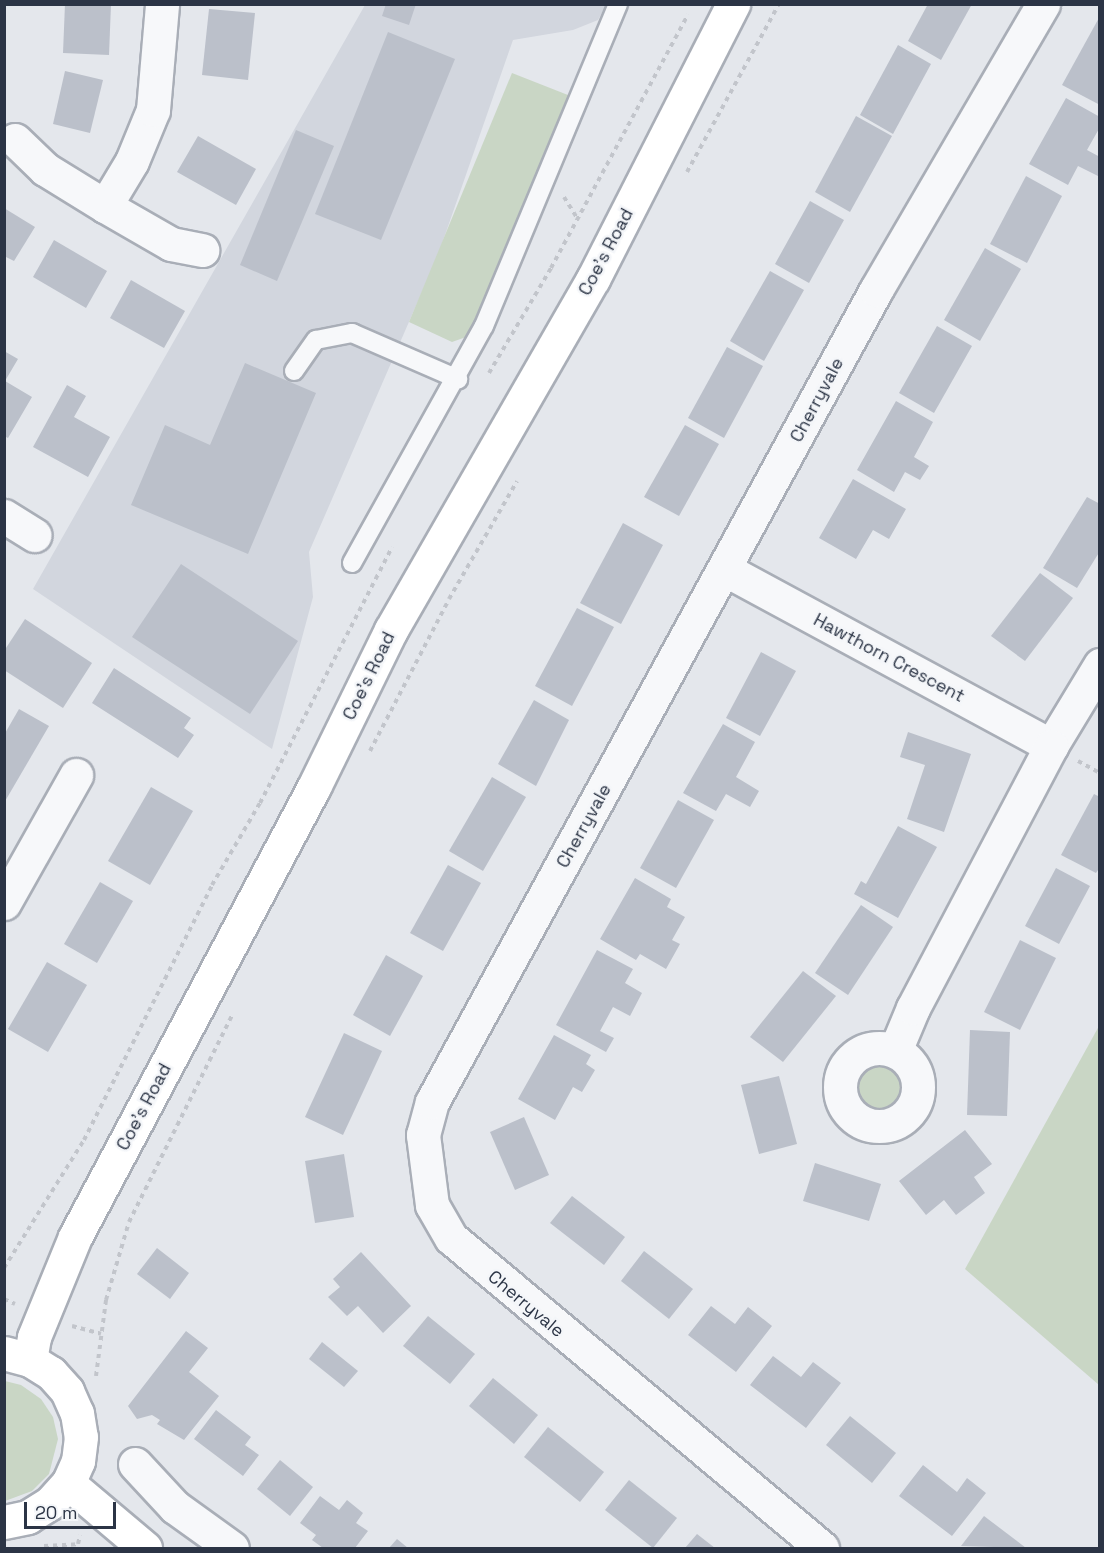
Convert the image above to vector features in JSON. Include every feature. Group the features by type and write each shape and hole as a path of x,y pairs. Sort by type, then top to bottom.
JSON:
{"main road":[{"name":"Coe's Road","path":"17,1357 34,1337 75,1237 314,788 391,630 593,279 733,4"},
{"path":"17,1357 62,1385 77,1413 81,1437 78,1493"},
{"path":"4,1522 28,1517 50,1503 78,1493"},
{"path":"78,1493 145,1548"}],"street":[{"path":"105,207 132,161 153,110 162,4"},
{"name":"Cherryvale","path":"822,1548 451,1238 432,1205 425,1171 423,1135 432,1102 726,570 876,290 1043,4"},
{"path":"15,140 45,169 105,207 171,244 202,250"},
{"path":"4,516 34,535"},
{"name":"Hawthorn Crescent","path":"726,570 1051,746"},
{"path":"895,1051 913,1008 1051,746 1100,665"},
{"path":"4,903 76,775"},
{"path":"135,1464 175,1507 232,1548"}],"lane":[{"path":"352,563 458,379 538,202 618,4"},
{"path":"294,371 316,340 352,333 458,379"}],"path":[{"path":"485,380 551,268 694,4"},
{"path":"684,176 779,4"},
{"path":"369,753 449,599 519,477"},
{"path":"4,1268 84,1140 212,885 260,803 396,540"},
{"path":"97,1388 96,1366 106,1300 129,1222 238,1005"},
{"path":"39,1547 78,1544 78,1493"}],"shaded area":[{"path":"365,5 606,5 598,20 573,30 513,40 438,255 309,552 313,597 272,749 33,589"}],"green space":[{"path":"512,73 573,97 475,327 466,337 452,342 409,322"},
{"path":"1099,1026 1100,1385 965,1269"},
{"path":"877,1064 894,1071 901,1088 894,1105 877,1112 860,1105 853,1088 860,1071"},
{"path":"5,1381 21,1385 41,1399 53,1417 58,1439 49,1474 32,1491 5,1501"}],"building":[{"path":"65,4 111,4 109,55 63,53"},
{"path":"386,4 416,4 409,25 382,16"},
{"path":"928,4 972,4 941,60 908,41"},
{"path":"209,9 255,13 248,80 202,75"},
{"path":"1100,16 1100,105 1062,85"},
{"path":"388,32 455,59 381,240 315,214"},
{"path":"898,45 931,64 893,134 860,115"},
{"path":"65,71 103,80 90,133 53,124"},
{"path":"1066,98 1100,117 1100,127 1087,150 1100,157 1100,177 1078,166 1068,185 1029,164"},
{"path":"856,116 892,136 850,212 815,192"},
{"path":"296,130 334,146 277,281 240,265"},
{"path":"198,136 256,169 236,205 177,172"},
{"path":"1026,176 1062,196 1027,263 990,244"},
{"path":"810,201 844,220 809,283 775,264"},
{"path":"4,208 35,227 14,261 4,256"},
{"path":"54,240 107,271 86,308 33,277"},
{"path":"985,248 1021,269 980,341 944,320"},
{"path":"770,271 804,290 764,361 730,341"},
{"path":"131,280 185,311 164,348 110,318"},
{"path":"937,326 972,346 934,413 899,393"},
{"path":"727,347 763,366 724,438 688,418"},
{"path":"4,351 18,359 5,381 32,397 8,438 4,436"},
{"path":"245,363 316,393 248,554 131,505 165,425 210,445"},
{"path":"67,385 86,396 74,417 110,437 88,477 33,447"},
{"path":"896,401 933,422 914,457 929,466 920,480 905,472 894,492 857,470"},
{"path":"685,425 719,444 679,516 644,497"},
{"path":"853,479 906,509 889,539 873,530 856,559 819,538"},
{"path":"1087,497 1100,504 1100,551 1077,588 1043,568"},
{"path":"623,523 663,545 621,624 580,603"},
{"path":"181,564 298,641 250,714 132,637"},
{"path":"1040,573 1073,598 1025,661 991,636"},
{"path":"577,608 614,627 572,706 535,686"},
{"path":"25,619 92,663 63,708 4,670 4,651"},
{"path":"761,652 796,671 760,736 726,718"},
{"path":"114,668 191,718 184,728 194,735 178,758 92,703"},
{"path":"534,700 569,720 536,786 498,764"},
{"path":"19,709 49,726 4,803 4,735"},
{"path":"723,724 755,742 736,777 759,791 750,807 726,794 716,811 683,793"},
{"path":"908,732 971,754 944,832 907,819 925,765 900,757"},
{"path":"492,777 526,797 483,871 449,851"},
{"path":"151,787 193,811 150,885 108,861"},
{"path":"1094,794 1100,797 1100,867 1096,873 1061,855"},
{"path":"678,800 714,820 676,888 640,868"},
{"path":"898,826 937,847 898,918 854,894 861,881 866,884"},
{"path":"448,865 481,883 443,951 410,933"},
{"path":"1056,868 1090,886 1059,944 1025,926"},
{"path":"635,878 671,899 667,907 685,917 672,940 680,944 666,969 640,954 636,960 600,939"},
{"path":"100,882 133,901 97,963 64,944"},
{"path":"861,905 893,927 848,995 815,973"},
{"path":"1020,940 1056,958 1020,1030 984,1012"},
{"path":"597,950 633,969 625,983 642,993 630,1016 613,1007 600,1031 614,1038 606,1052 556,1025"},
{"path":"386,955 423,976 390,1036 353,1015"},
{"path":"47,962 87,985 48,1052 8,1029"},
{"path":"803,971 836,996 783,1062 750,1037"},
{"path":"970,1030 1010,1032 1007,1116 967,1115"},
{"path":"344,1033 382,1051 343,1135 305,1117"},
{"path":"554,1035 591,1055 586,1064 595,1070 582,1092 573,1087 555,1120 518,1099"},
{"path":"779,1076 797,1144 759,1154 741,1085"},
{"path":"524,1117 549,1175 515,1190 490,1132"},
{"path":"965,1130 992,1164 974,1177 985,1193 956,1215 944,1200 926,1215 899,1181"},
{"path":"344,1154 354,1217 315,1223 305,1161"},
{"path":"815,1163 881,1184 869,1221 803,1201"},
{"path":"572,1196 625,1237 604,1265 550,1223"},
{"path":"157,1248 189,1273 170,1299 137,1274"},
{"path":"644,1251 693,1289 669,1319 621,1281"},
{"path":"361,1252 411,1306 383,1333 358,1306 347,1316 328,1297 340,1287 333,1279"},
{"path":"711,1306 735,1324 748,1307 772,1326 736,1372 688,1335"},
{"path":"428,1316 475,1354 450,1384 403,1346"},
{"path":"186,1331 208,1348 189,1372 219,1396 184,1440 157,1424 160,1420 152,1415 137,1419 128,1406"},
{"path":"322,1342 358,1371 344,1387 309,1359"},
{"path":"773,1356 801,1377 813,1362 841,1383 806,1428 750,1385"},
{"path":"493,1378 538,1415 514,1444 469,1406"},
{"path":"216,1410 251,1437 245,1445 259,1455 243,1476 194,1439"},
{"path":"850,1416 896,1453 872,1483 826,1445"},
{"path":"548,1427 604,1472 580,1502 524,1457"},
{"path":"280,1460 313,1487 290,1516 257,1489"},
{"path":"923,1465 957,1492 967,1478 986,1493 952,1536 899,1496"},
{"path":"629,1480 677,1518 653,1548 605,1510"},
{"path":"320,1496 339,1510 347,1500 363,1513 356,1523 368,1531 355,1548 323,1548 312,1540 316,1535 300,1523"},
{"path":"984,1516 1013,1538 1026,1548 961,1546"},
{"path":"697,1534 715,1548 685,1548"},
{"path":"397,1539 408,1548 389,1548"}]}
